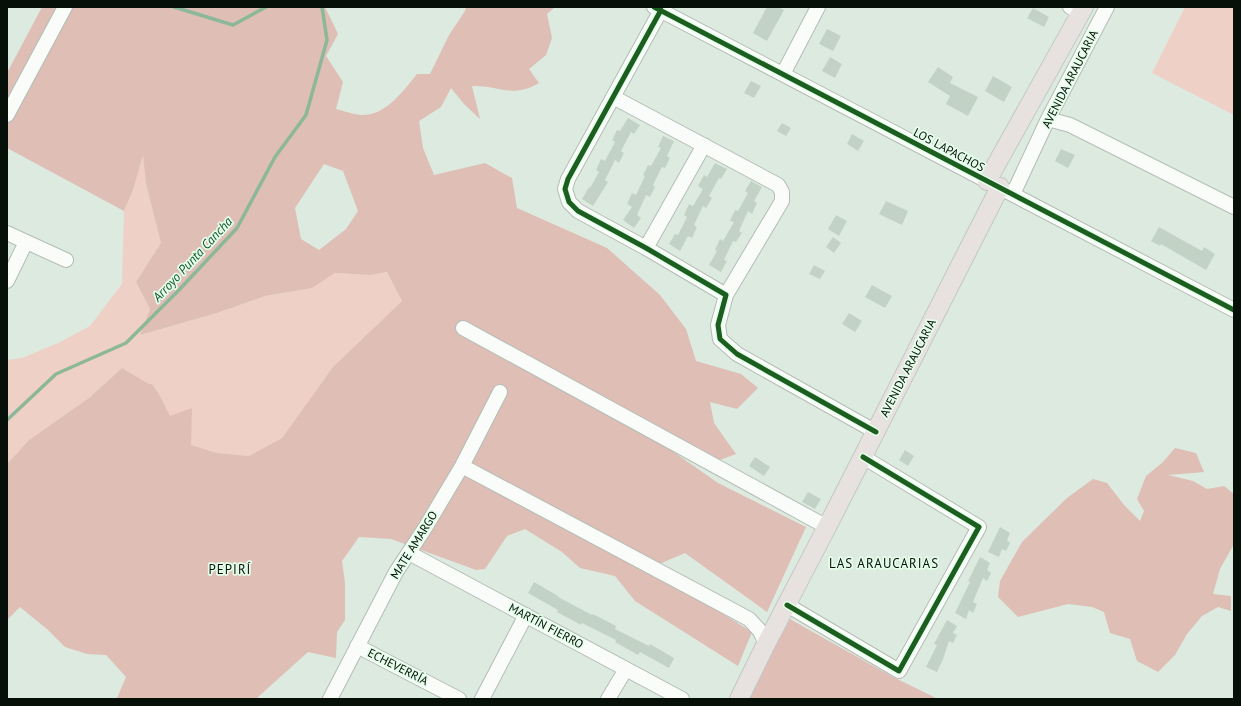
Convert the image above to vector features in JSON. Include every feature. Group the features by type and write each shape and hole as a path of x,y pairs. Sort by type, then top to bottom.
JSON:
{"main road":[{"name":"AVENIDA ARAUCARIA","path":"739,699 1000,187 1078,9"}],"street":[{"path":"7,115 65,7"},
{"path":"783,74 818,7"},
{"name":"AVENIDA ARAUCARIA","path":"1000,187 1048,119 1107,7"},
{"path":"658,9 613,97 568,179 565,189 569,202 578,211 646,248 726,295"},
{"name":"LOS LAPACHOS","path":"658,9 1234,310"},
{"path":"613,97 778,185 782,192 782,201 726,295 718,325 720,339 737,354 876,432"},
{"path":"1048,119 1070,125 1234,207"},
{"path":"646,248 704,145"},
{"path":"7,233 66,260"},
{"path":"7,281 26,242"},
{"path":"463,328 827,527"},
{"name":"MATE AMARGO","path":"330,699 396,572 462,466 500,392"},
{"path":"787,605 898,671 979,527 863,457"},
{"path":"462,466 749,619 760,631 766,644"},
{"name":"MARTÍN FIERRO","path":"409,552 682,699"},
{"path":"482,699 526,615"},
{"name":"ECHEVERRÍA","path":"358,646 459,699"},
{"path":"608,699 626,669"}],"shaded area":[{"path":"42,7 325,7 338,34 326,56 343,82 336,109 358,115 370,114 386,107 400,95 417,74 430,74 449,35 465,11 466,7 555,7 547,14 552,38 546,55 529,69 539,83 529,88 513,91 482,86 472,86 480,119 464,104 451,88 441,107 419,121 423,148 434,175 485,163 512,178 517,208 607,248 660,295 686,329 696,361 741,374 758,388 737,409 710,402 714,423 736,454 709,464 675,453 718,483 806,527 767,612 685,553 650,568 752,632 738,666 635,601 615,576 580,568 562,552 525,529 507,536 485,569 476,570 391,539 359,537 342,561 345,583 345,620 337,632 336,658 308,652 258,697 259,699 118,699 117,698 126,677 106,655 87,654 65,647 48,630 20,607 7,620 7,464 29,440 89,398 122,368 149,384 152,384 170,416 192,408 191,445 217,453 249,456 282,438 333,367 402,301 387,272 370,275 335,273 312,288 265,296 217,313 140,335 150,309 136,282 161,243 146,184 143,155 133,190 124,211 7,148 7,73","holes":["324,164 343,171 358,211 346,229 319,250 301,239 295,208"]},
{"path":"1185,7 1234,7 1234,115 1152,73"},
{"path":"143,154 146,184 161,243 136,282 150,309 140,335 217,313 265,296 312,288 335,273 370,275 387,272 402,301 333,367 282,438 249,456 217,453 190,445 170,416 152,384 149,384 122,368 89,398 29,440 7,464 7,360 22,358 58,343 90,326 122,284 124,211 133,190"},
{"path":"1175,448 1196,453 1204,472 1168,475 1193,481 1207,489 1224,486 1234,494 1234,544 1220,569 1213,594 1231,596 1231,611 1218,607 1202,616 1187,634 1175,655 1158,672 1137,661 1130,639 1110,633 1104,612 1092,607 1068,604 1018,617 998,597 1000,581 1022,542 1067,498 1093,479 1107,483 1124,505 1140,521 1144,511 1137,499 1146,476 1163,462"},
{"path":"788,618 893,677 938,699 741,699"}],"building":[{"path":"767,7 778,7 784,10 767,41 753,33"},
{"path":"1033,8 1049,17 1044,27 1027,18"},
{"path":"827,29 841,36 833,51 819,44"},
{"path":"830,57 842,64 835,78 822,71"},
{"path":"938,67 953,77 950,83 978,97 968,116 946,104 950,96 928,82"},
{"path":"993,76 1012,87 1004,102 985,91"},
{"path":"751,81 761,86 754,98 744,93"},
{"path":"628,118 640,125 634,134 631,132 621,151 624,153 619,163 615,160 605,180 608,182 593,206 582,199 599,172 596,170 601,159 605,161 615,142 612,140 617,130 620,131"},
{"path":"782,123 791,128 786,136 777,131"},
{"path":"852,134 864,141 858,151 847,144"},
{"path":"663,136 674,141 667,156 670,158 665,168 662,167 653,185 655,187 650,197 646,195 637,215 641,218 634,228 623,220 632,207 627,204 632,193 636,195 645,176 643,175 648,165 651,166 661,148 658,147"},
{"path":"1061,149 1075,155 1068,168 1055,161"},
{"path":"715,163 727,169 721,179 719,178 709,196 712,198 706,208 703,206 694,225 697,227 692,238 688,236 680,251 669,244 675,234 678,235 687,217 684,215 689,204 693,206 703,189 698,186 704,175 707,177"},
{"path":"751,181 762,187 754,201 757,203 752,214 748,211 739,231 742,233 736,242 733,241 724,260 727,261 721,272 709,265 717,251 715,250 720,239 723,241 734,222 730,221 735,210 738,211 748,193 745,191"},
{"path":"886,201 908,211 902,225 879,214"},
{"path":"836,215 847,221 839,236 828,229"},
{"path":"1159,227 1202,251 1204,247 1215,254 1206,270 1161,244 1160,246 1151,241"},
{"path":"833,237 841,243 834,253 826,247"},
{"path":"814,265 825,271 820,279 809,274"},
{"path":"872,285 892,296 885,308 865,297"},
{"path":"849,313 862,321 855,332 842,324"},
{"path":"905,450 914,456 908,466 899,460"},
{"path":"755,457 770,467 764,476 749,466"},
{"path":"808,492 821,499 815,509 802,502"},
{"path":"1000,527 1010,533 1007,540 1010,543 1006,551 1002,549 999,557 988,552"},
{"path":"980,557 990,563 987,570 991,573 987,581 983,578 973,602 977,604 973,613 969,610 966,619 955,613"},
{"path":"534,582 558,597 616,626 615,629 649,646 650,644 674,658 669,668 640,652 638,655 615,642 616,640 582,623 581,625 557,612 558,610 528,593"},
{"path":"947,620 957,626 953,633 957,635 953,643 949,641 937,672 926,667 937,645 934,644"}],"waterway":[{"path":"174,7 233,25 266,7"},
{"name":"Arroyo Punta Cancha","path":"7,420 56,374 126,343 179,290 237,228 275,157 306,115 327,40 322,7"}],"cycle path":[{"path":"654,7 1234,310"},
{"path":"661,10 568,179 565,189 569,202 578,211 646,248 726,295 718,325 720,339 737,354 876,432"},
{"path":"787,605 899,671 979,527 863,457"}],"district":[{"name":"LAS ARAUCARIAS","path":"884,563"},
{"name":"PEPIRÍ","path":"230,569"}]}
